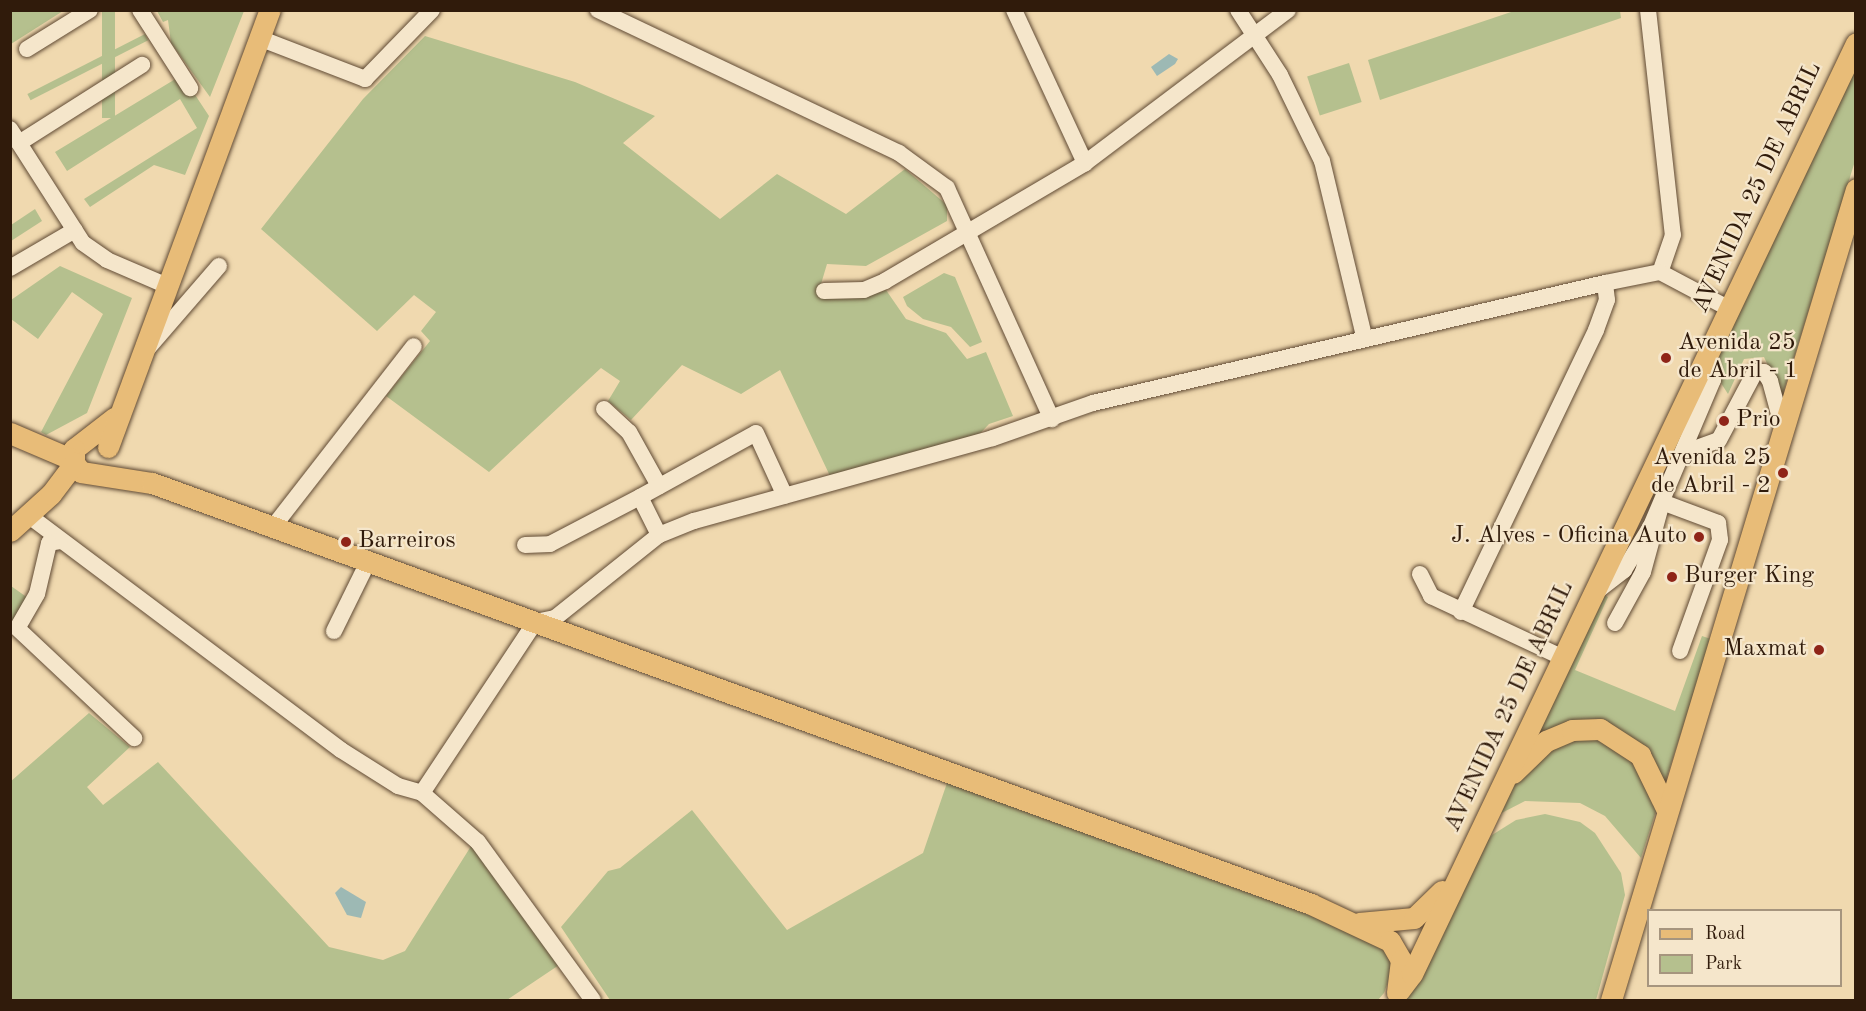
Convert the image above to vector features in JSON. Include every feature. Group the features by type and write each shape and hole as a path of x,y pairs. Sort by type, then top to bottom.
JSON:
{"main road":[{"path":"108,450 114,418 270,10"},
{"name":"AVENIDA 25 DE ABRIL","path":"1394,997 1412,974 1494,797 1856,43"},
{"path":"1611,1000 1856,189"},
{"path":"10,531 51,494 83,459 114,418"},
{"path":"10,433 536,622 1359,923 1397,949 1401,960 1394,997"},
{"path":"40,444 50,467 51,494"},
{"path":"108,450 141,480"},
{"path":"83,459 108,450"},
{"path":"1494,797 1546,741 1572,730 1600,729 1640,755 1667,810"},
{"path":"1359,923 1395,923 1429,909 1474,843"}],"street":[{"path":"27,49 90,10"},
{"path":"140,10 190,88"},
{"path":"259,38 365,79 432,10"},
{"path":"597,10 898,153 947,188 971,231 1052,419"},
{"path":"1014,10 1085,163"},
{"path":"1238,10 1255,35 1322,161 1364,336"},
{"path":"824,291 864,291 1085,163 1288,10"},
{"path":"1648,10 1673,235 1660,272"},
{"path":"142,65 15,136 75,230 107,260 165,285"},
{"path":"10,268 75,230"},
{"path":"136,361 219,266"},
{"path":"422,793 536,622 555,618 659,535 1052,419 1093,403 1364,336 1605,283 1660,272 1730,309"},
{"path":"1461,612 1596,330 1608,300 1605,283"},
{"path":"273,527 414,346"},
{"path":"1591,596 1624,570 1662,502 1713,380 1709,351"},
{"path":"1683,453 1719,440 1755,372 1764,372 1770,381 1783,429"},
{"path":"604,409 629,432 659,486"},
{"path":"525,545 550,544 756,433 785,496"},
{"path":"640,497 659,535"},
{"path":"1615,623 1643,572 1662,502"},
{"path":"1662,502 1720,527 1720,540 1680,651"},
{"path":"28,515 60,541 184,627 341,750 398,786 422,793 478,842 593,1000"},
{"path":"60,541 49,543 36,594 16,628 134,738"},
{"path":"334,631 368,562"},
{"path":"1420,573 1431,596 1561,657"}],"green space":[{"path":"11,10 63,10 63,11 11,44"},
{"path":"1517,10 1620,11 1621,18 1380,100 1368,60"},
{"path":"102,11 115,11 115,118 102,118"},
{"path":"157,11 244,11 210,97 171,43 168,20 163,22"},
{"path":"145,34 148,40 31,100 27,94"},
{"path":"425,36 575,82 655,116 623,143 720,219 777,174 846,214 905,169 947,205 947,221 866,266 827,264 821,284 874,294 886,290 906,319 946,333 967,359 986,352 1013,416 989,424 972,442 830,476 780,370 741,394 682,365 631,420 608,401 620,381 601,368 489,472 386,396 430,341 421,331 436,312 414,295 377,331 261,229 363,99"},
{"path":"1349,63 1362,102 1320,116 1307,77"},
{"path":"1855,70 1855,161 1782,396 1764,357 1744,359 1728,394 1719,380 1719,349"},
{"path":"182,75 209,116 185,175 154,165 90,207 84,199 197,128 180,99 67,171 55,152"},
{"path":"35,209 42,221 11,241 11,225"},
{"path":"60,266 132,298 87,413 46,435 41,432 103,314 72,292 38,339 11,319 11,300"},
{"path":"944,273 955,277 982,342 970,347 951,327 923,319 907,306 903,297"},
{"path":"11,586 28,598 11,623"},
{"path":"1600,593 1608,597 1575,670 1675,711 1702,636 1711,639 1641,858 1605,816 1580,803 1525,801 1492,818"},
{"path":"89,713 130,747 87,787 103,805 158,762 329,947 383,960 405,951 473,843 562,963 507,1000 11,1000 10,782"},
{"path":"947,783 1383,942 1394,965 1384,993 1378,1000 610,1000 561,927 608,871 620,868 692,810 787,930 923,853"},
{"path":"1545,814 1580,822 1595,833 1621,873 1625,895 1596,1000 1402,1000 1476,855 1492,835 1516,820"}],"water":[{"path":"1169,54 1178,59 1175,64 1157,76 1151,67"},
{"path":"341,887 366,902 361,918 347,915 335,893"}],"place":[{"name":"Avenida 25 de Abril - 1","path":"1666,358"},
{"name":"Prio","path":"1724,421"},
{"name":"Avenida 25 de Abril - 2","path":"1783,473"},
{"name":"J. Alves - Oficina Auto","path":"1699,537"},
{"name":"Barreiros","path":"346,542"},
{"name":"Burger King","path":"1672,577"},
{"name":"Maxmat","path":"1819,650"}]}
